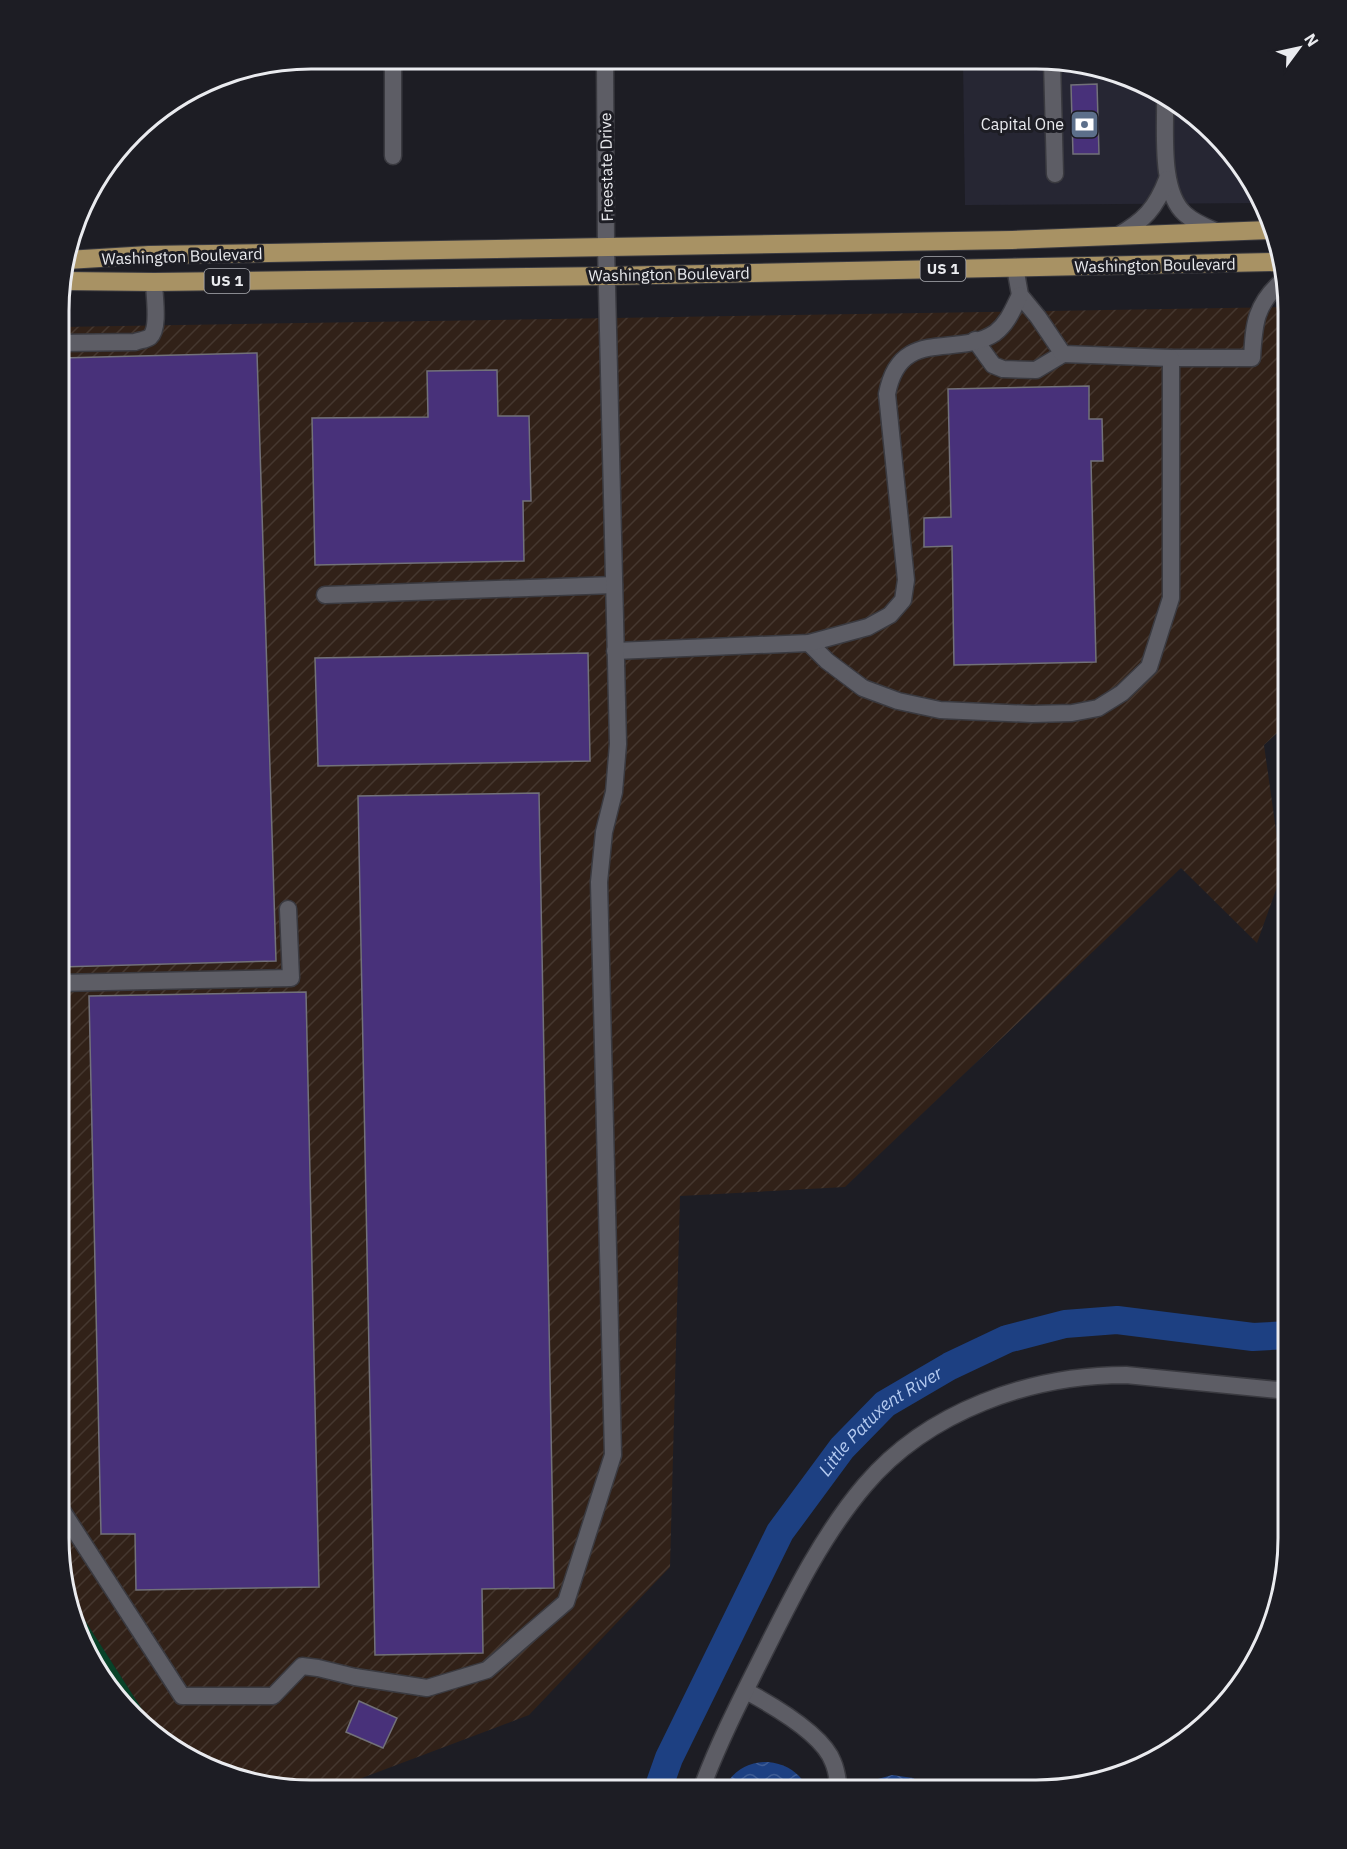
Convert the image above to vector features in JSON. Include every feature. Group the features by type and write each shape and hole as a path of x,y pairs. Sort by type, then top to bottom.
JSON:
{"main road":[{"name":"Washington Boulevard","path":"75,260 161,255 1012,240 1264,230"},
{"name":"Washington Boulevard","path":"71,280 154,282 608,276 1273,262"}],"street":[{"path":"393,69 393,156"},
{"name":"Freestate Drive","path":"69,1523 182,1696 273,1696 302,1666 427,1688 487,1670 566,1602 613,1455 600,882 604,832 614,792 618,744 606,247 605,69"},
{"path":"1052,70 1055,174"},
{"path":"1165,106 1167,179 1172,197 1183,212 1197,223 1219,232"},
{"path":"1117,236 1136,224 1152,209 1161,196 1167,179"},
{"path":"1015,267 1020,295 1063,354"},
{"path":"69,343 135,342 147,339 154,330 154,282"},
{"path":"975,340 993,365 1003,369 1036,370 1063,354 1252,358 1254,324 1261,305 1276,286"},
{"path":"615,651 809,643 868,627 890,615 903,600 906,580 887,394 890,378 900,363 914,352 985,338 996,332 1008,321 1020,295"},
{"path":"809,643 827,661 863,688 898,701 940,710 1032,714 1072,713 1098,708 1122,693 1149,667 1171,598 1171,358"},
{"path":"325,595 614,585"},
{"path":"69,983 291,978 288,909"},
{"path":"705,1780 722,1737 781,1620 842,1515 866,1484 898,1453 928,1431 1001,1395 1033,1385 1100,1375 1278,1390"},
{"path":"746,1691 789,1717 826,1749 833,1761 836,1780"}],"shaded area":[{"path":"963,69 1068,71 1099,77 1129,87 1157,101 1196,129 1228,164 1253,203 965,205"},
{"path":"1278,307 1278,732 1264,745 1278,845 1278,884 1257,943 1181,868 845,1187 680,1196 670,1567 529,1715 357,1780 279,1778 248,1772 218,1762 190,1748 145,1714 82,1616 77,1601 71,1570 69,1538 69,327"}],"green space":[{"path":"82,1616 145,1714 129,1698 101,1659"}],"water":[{"path":"768,1762 781,1765 792,1770 802,1780 729,1780 741,1769"},
{"path":"892,1775 916,1780 877,1780"}],"building":[{"path":"1097,84 1099,154 1073,154 1071,85"},
{"path":"257,353 276,961 69,967 69,358"},
{"path":"497,370 498,416 529,416 531,501 523,501 524,561 315,565 312,418 428,417 427,371"},
{"path":"1089,386 1089,419 1102,419 1103,461 1091,461 1096,662 954,665 952,546 924,547 924,518 951,517 948,389"},
{"path":"588,653 590,761 318,766 315,658"},
{"path":"539,793 554,1588 482,1589 483,1653 375,1655 358,796"},
{"path":"306,992 319,1587 136,1590 135,1534 101,1534 89,996"},
{"path":"359,1701 397,1718 383,1748 346,1732"}],"waterway":[{"name":"Little Patuxent River","path":"661,1780 669,1758 780,1532 842,1448 885,1404 950,1366 1007,1339 1065,1324 1117,1320 1253,1337 1278,1336"}],"place":[{"name":"Capital One","path":"1085,124"}]}
